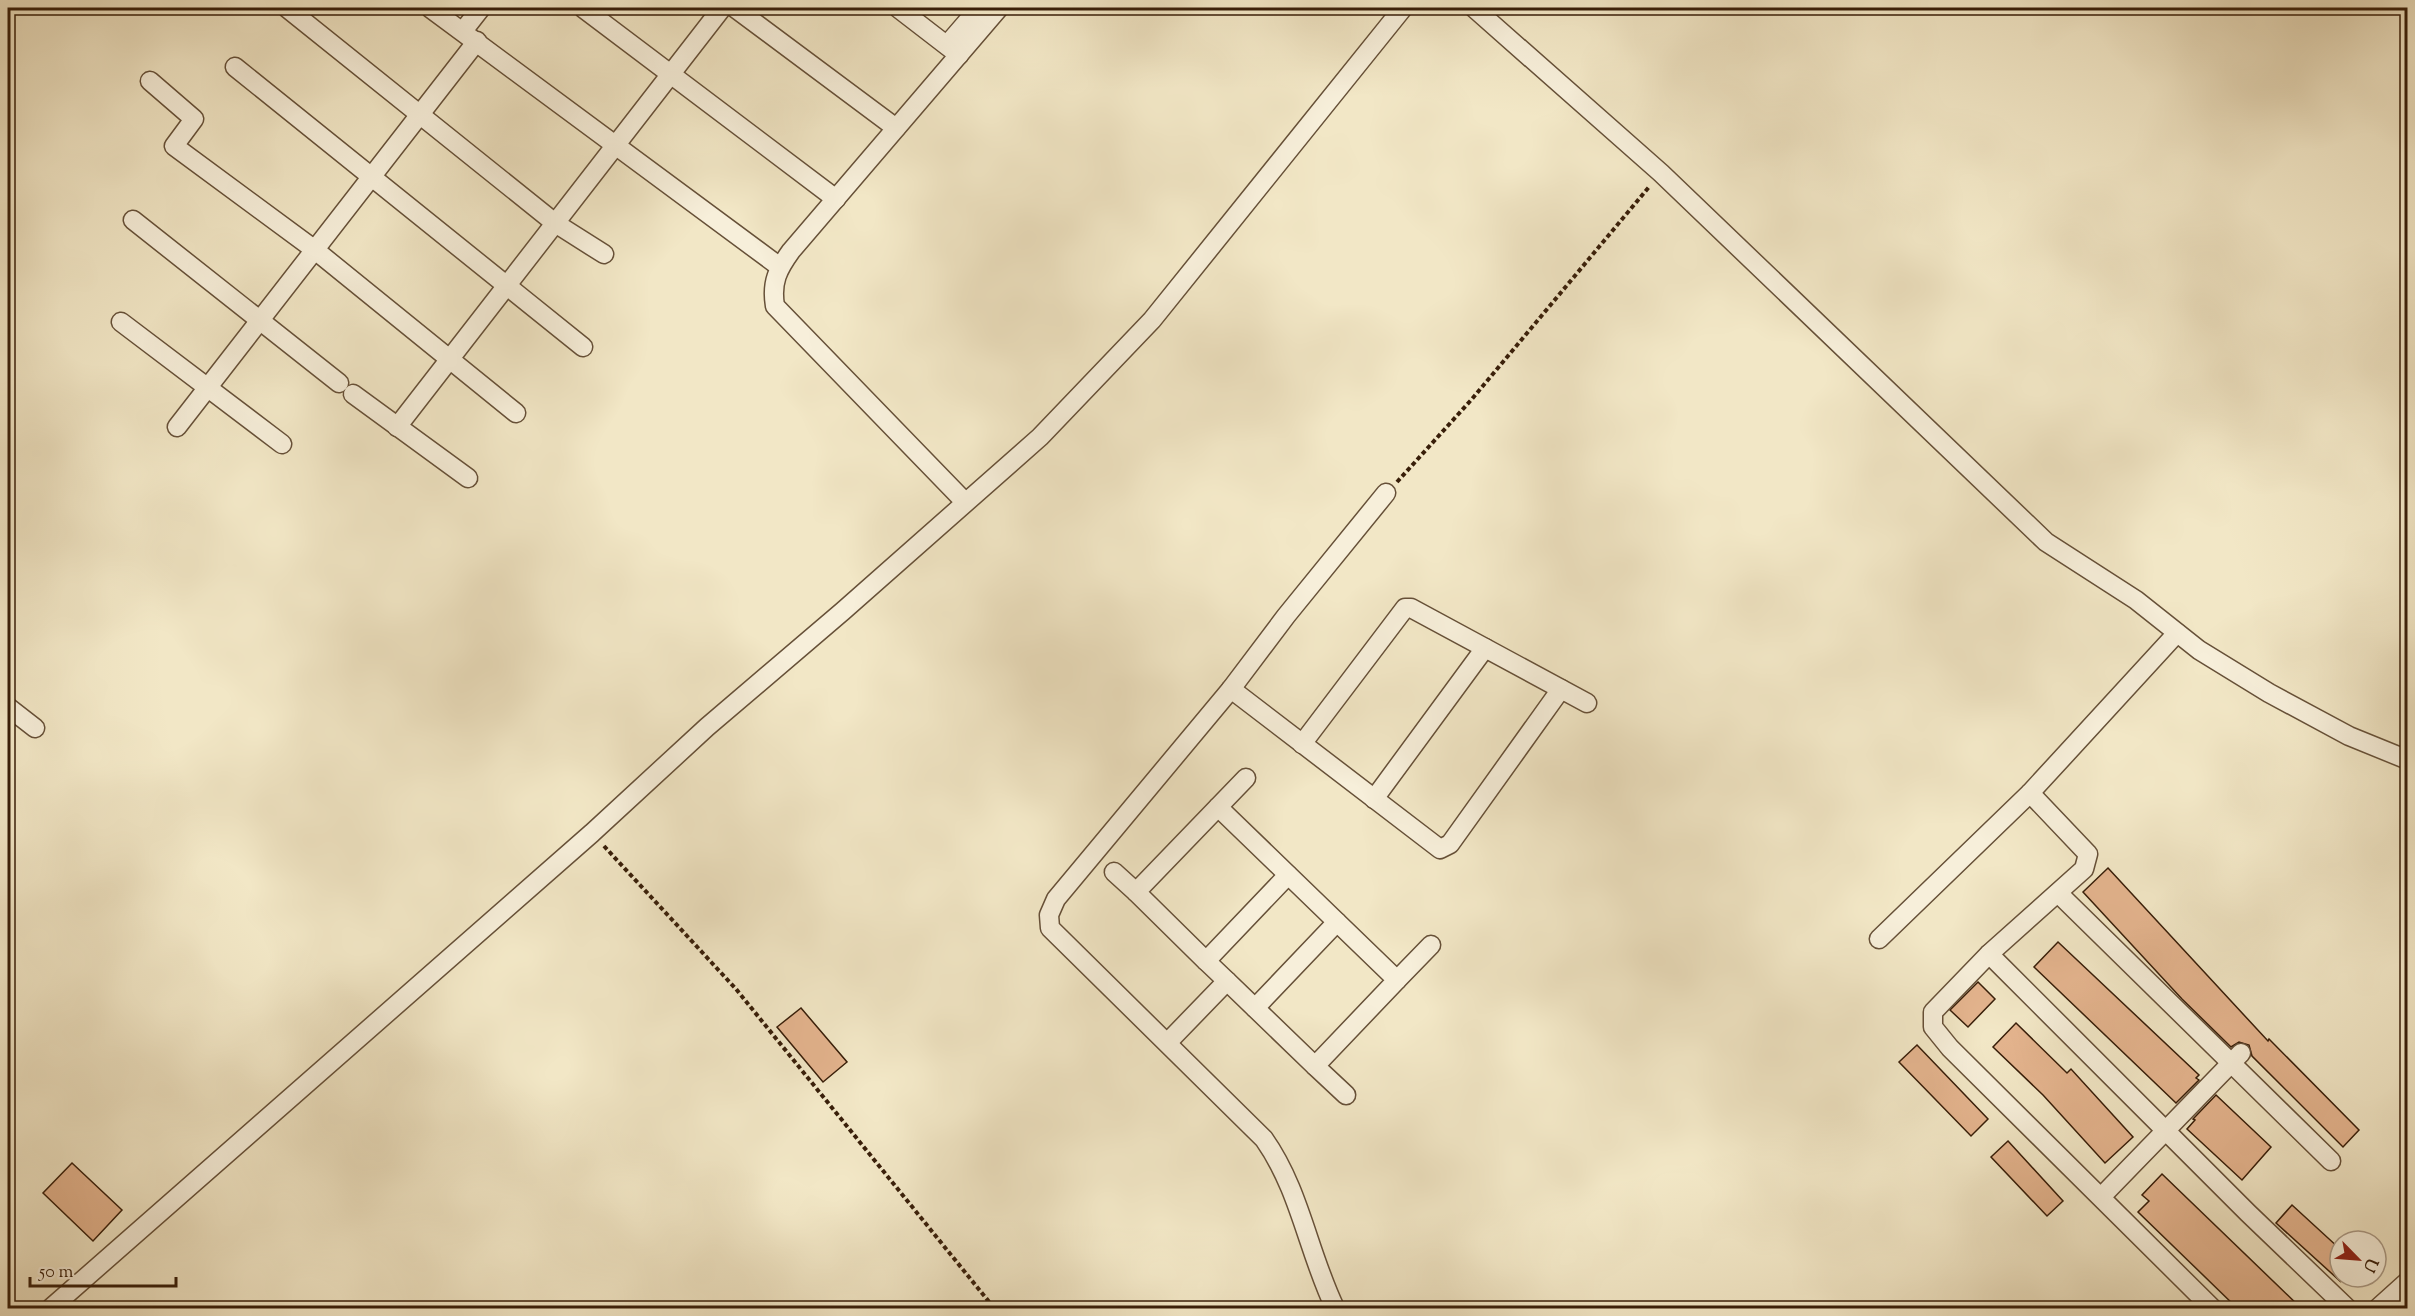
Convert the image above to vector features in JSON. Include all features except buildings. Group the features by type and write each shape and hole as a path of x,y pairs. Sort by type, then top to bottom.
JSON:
{"street":[{"path":"287,8 421,113 555,223 604,254"},
{"path":"430,8 780,267"},
{"path":"177,427 421,113 470,36 481,8"},
{"path":"583,8 836,199"},
{"path":"397,427 722,8"},
{"path":"735,8 896,128"},
{"path":"898,8 953,50"},
{"path":"965,502 775,306 772,290 780,267 896,128 953,50 979,8"},
{"path":"953,50 999,8"},
{"path":"51,1308 592,833 707,726 843,611 1040,437 1152,321 1402,8"},
{"path":"1474,8 1661,173 2046,542 2136,600 2199,650 2269,693 2349,736 2408,760"},
{"path":"235,67 373,175 583,347"},
{"path":"150,81 194,119 174,146 315,250 516,413"},
{"path":"132,220 346,389 468,478"},
{"path":"121,322 282,444"},
{"path":"1335,1308 1323,1283 1289,1179 1264,1139 1050,928 1048,921 1056,899 1231,689 1293,607 1386,493"},
{"path":"1302,744 1405,608 1411,608 1587,703"},
{"path":"1879,939 2030,793 2177,633"},
{"path":"1374,799 1485,648"},
{"path":"1231,689 1437,848 1446,847 1561,688"},
{"path":"8,707 35,728"},
{"path":"1136,892 1246,778"},
{"path":"2030,793 2088,854 2084,869 1989,954 1934,1012 1933,1027 1950,1048 2102,1196 2212,1308"},
{"path":"1218,807 1397,980"},
{"path":"1114,872 1346,1095"},
{"path":"1206,961 1288,875"},
{"path":"2058,893 2236,1059 2331,1161"},
{"path":"1255,1008 1337,922"},
{"path":"1315,1066 1431,945"},
{"path":"1989,954 2348,1308"},
{"path":"1168,1042 1227,981"},
{"path":"2102,1196 2236,1059"},
{"path":"2378,1308 2408,1281"}],"path":[{"path":"1386,493 1472,399 1661,173"},
{"path":"592,833 736,989 994,1308"}]}
